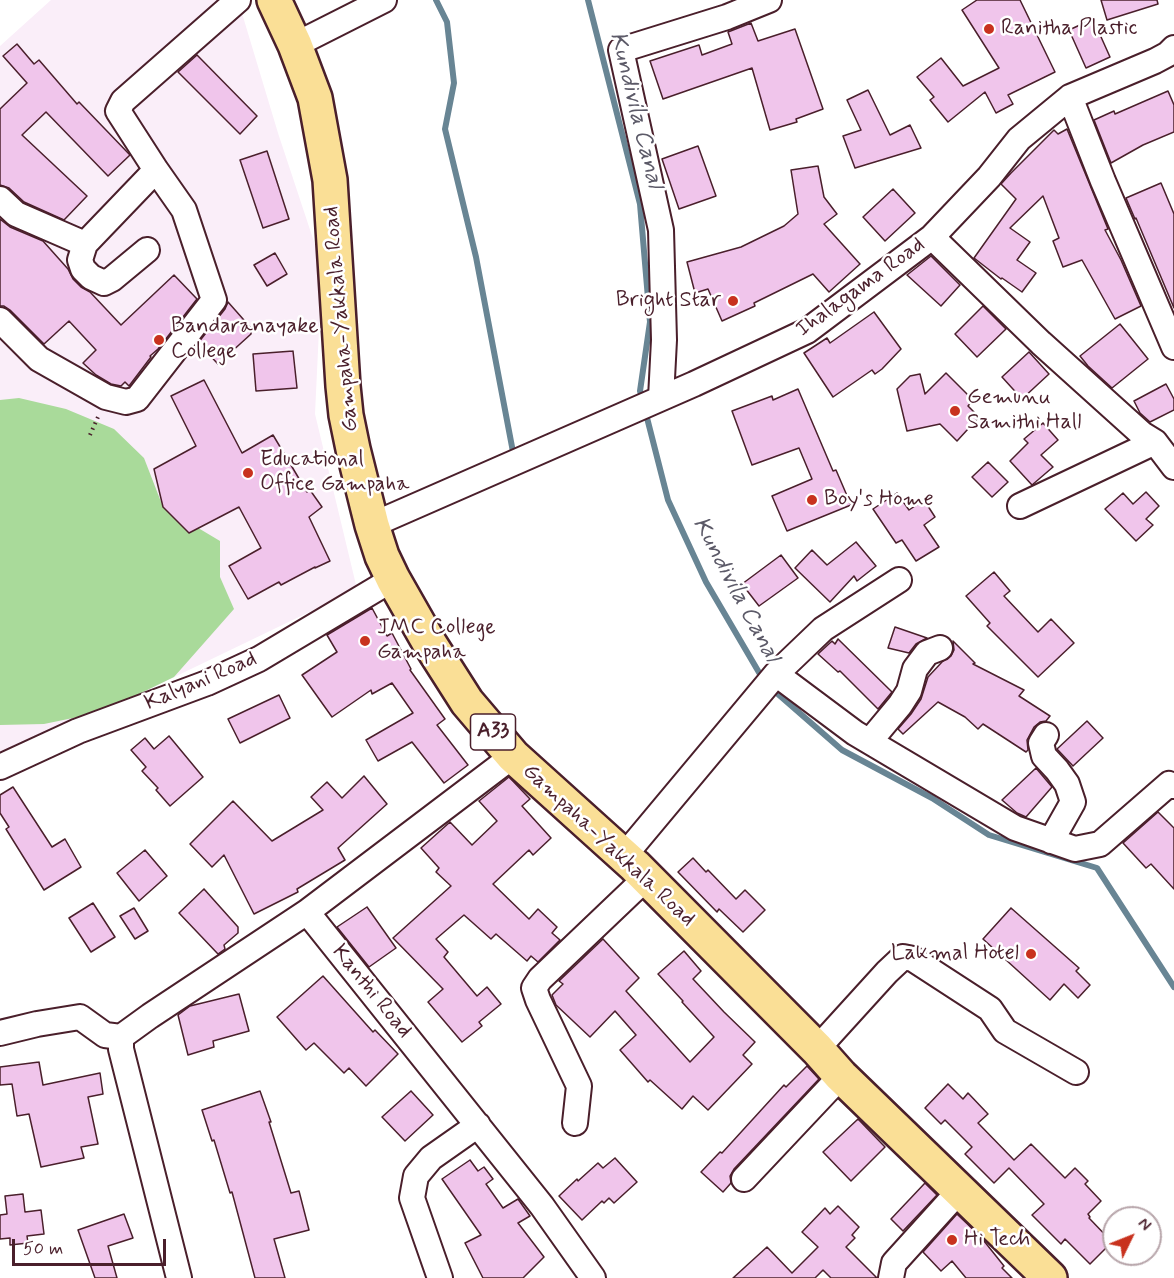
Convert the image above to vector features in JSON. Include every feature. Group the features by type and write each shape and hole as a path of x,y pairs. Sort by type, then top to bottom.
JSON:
{"highway":[{"name":"Gampaha-Yakkala Road","path":"274,0 295,45 315,98 330,180 343,386 353,449 382,556 430,644 467,702 513,756 635,867 817,1049 841,1076 1050,1278"}],"street":[{"path":"0,320 39,359 106,397 126,402 137,399 214,300 184,210 118,111 123,101 238,0"},
{"path":"295,45 384,0"},
{"path":"661,398 664,339 661,230 621,50 723,8 769,0"},
{"name":"Ihalagama Road","path":"372,525 807,332 932,237 989,177 1019,139 1070,97 1155,61 1172,57"},
{"path":"1070,97 1174,347"},
{"path":"147,250 104,283 83,269 80,260 85,244 156,170"},
{"path":"0,199 16,214 85,244"},
{"path":"932,237 1041,343 1142,434 1155,442 1174,466"},
{"path":"1020,506 1155,442"},
{"name":"Kalyani Road","path":"0,767 78,731 207,683 259,659 393,579"},
{"path":"575,1124 579,1086 534,988 635,867 776,674 824,629 899,580"},
{"path":"870,741 909,691 915,669 927,653 939,648"},
{"path":"776,674 855,732 1015,828 1075,849 1100,844 1169,784 1174,786"},
{"path":"1046,735 1041,743 1044,756 1066,784 1073,802 1051,841"},
{"path":"0,1033 80,1017 105,1035 121,1037 307,912 513,756"},
{"name":"Kanthi Road","path":"307,912 542,1206 593,1278"},
{"path":"817,1049 903,957 913,958 990,1009 1005,1031 1076,1072"},
{"path":"121,1037 121,1049 179,1278"},
{"path":"744,1179 841,1076"},
{"path":"440,1278 412,1198 416,1176 430,1158 478,1125"},
{"path":"891,1278 894,1263 960,1190"}],"shaded area":[{"name":"Bandaranayake College","path":"51,0 238,0 278,133 322,266 315,414 357,589 0,761 0,46"}],"green space":[{"path":"19,398 66,409 114,429 144,458 163,507 220,541 220,577 234,609 174,677 102,712 44,724 0,725 0,400"}],"building":[{"path":"977,0 1020,0 1055,72 1008,95 1013,104 996,113 985,92 948,122 930,100 934,97 917,77 941,58 963,86 999,68 962,10"},
{"path":"1101,0 1157,0 1158,4 1107,20"},
{"path":"1093,19 1110,57 1086,68 1069,30"},
{"path":"751,23 758,41 795,29 823,109 796,119 797,122 770,130 752,68 663,99 650,61 699,45 702,55 732,44 728,32"},
{"path":"17,44 34,64 39,60 77,104 79,102 130,155 108,176 46,112 22,135 87,196 64,220 24,202 9,188 0,185 0,109 27,83 3,56"},
{"path":"197,55 257,116 240,134 178,72"},
{"path":"868,90 890,135 910,125 921,148 855,168 843,136 861,130 847,100"},
{"path":"1168,91 1174,105 1174,132 1143,145 1111,163 1094,120 1114,111 1115,114"},
{"path":"1067,129 1108,229 1105,230 1141,306 1115,319 1082,260 1063,267 1053,241 1059,238 1043,196 1010,228 1030,242 1017,260 1036,273 1022,292 974,258 1016,199 1001,184 1054,130 1058,134"},
{"path":"698,146 716,196 679,209 662,159"},
{"path":"267,151 289,219 263,228 240,160"},
{"path":"818,166 824,197 837,214 824,224 860,264 829,292 813,274 754,303 755,306 722,321 708,289 695,293 687,262 741,247 784,226 798,214 791,170"},
{"path":"1161,183 1174,214 1174,308 1126,198"},
{"path":"893,189 915,213 885,241 863,217"},
{"path":"0,219 10,227 43,241 68,269 73,279 90,292 121,325 174,275 197,299 150,356 129,386 125,382 121,386 111,384 96,375 83,363 96,350 69,321 44,344 10,310 0,306"},
{"path":"275,253 287,274 267,286 254,265"},
{"path":"931,256 960,285 941,306 907,275"},
{"path":"228,302 251,328 251,334 218,364 198,343"},
{"path":"983,306 1006,329 977,357 955,334"},
{"path":"874,312 901,349 875,374 872,370 833,397 804,353 827,338 830,343"},
{"path":"1120,324 1148,359 1112,388 1080,356"},
{"path":"293,351 297,388 256,391 253,354"},
{"path":"1029,352 1049,374 1022,399 1002,377"},
{"path":"946,373 973,400 968,406 979,417 957,441 940,424 907,431 897,389 910,376 920,374 925,394"},
{"path":"204,380 242,453 273,435 307,492 310,490 322,507 309,517 330,561 281,585 279,582 248,599 229,566 261,548 239,507 189,533 163,507 154,469 196,446 171,396"},
{"path":"1166,384 1174,399 1174,410 1150,422 1140,413 1134,401"},
{"path":"798,389 833,471 836,470 851,505 787,531 772,496 812,479 799,448 752,465 732,411 772,396 773,400"},
{"path":"1043,423 1058,440 1041,455 1053,467 1032,485 1010,461 1028,443 1024,439"},
{"path":"988,462 1008,482 992,497 972,477"},
{"path":"1146,492 1159,506 1146,519 1153,525 1136,541 1105,509 1123,493 1133,504"},
{"path":"897,493 909,510 924,500 935,517 924,525 939,547 916,561 902,540 896,543 873,509"},
{"path":"856,542 876,566 857,581 854,576 830,602 795,568 812,550 827,565"},
{"path":"781,555 798,578 759,606 742,584"},
{"path":"994,572 1010,591 1004,596 1038,632 1051,619 1074,643 1038,677 987,626 990,623 966,596"},
{"path":"372,608 387,636 392,633 410,670 445,719 437,725 468,765 444,783 412,742 378,761 366,740 413,713 392,683 372,694 371,690 332,717 302,675 337,652 327,635"},
{"path":"895,627 927,638 916,644 909,653 888,648"},
{"path":"838,639 892,692 878,709 840,671 838,672 818,654 832,641 835,644"},
{"path":"953,641 975,663 973,664 1024,690 1019,696 1050,716 1046,721 1034,727 1027,740 1028,750 1026,752 983,724 978,729 965,717 938,702 903,734 898,729 921,699 928,677 951,656 954,650"},
{"path":"279,695 290,718 240,743 228,719"},
{"path":"1087,721 1103,738 1073,766 1057,749"},
{"path":"169,736 203,777 170,806 156,790 158,788 142,771 146,767 131,750 145,738 154,749"},
{"path":"1036,768 1052,787 1026,817 1017,813 1002,800"},
{"path":"364,776 387,804 338,848 345,860 297,889 298,892 254,914 224,855 212,867 190,844 233,801 272,841 323,810 311,797 327,782 342,798"},
{"path":"509,777 530,799 522,806 551,838 533,855 529,850 493,884 529,919 538,909 557,927 552,933 560,940 538,962 531,956 527,961 496,934 491,939 464,915 436,939 448,952 444,957 477,996 487,987 501,1004 479,1022 482,1026 462,1042 428,1002 443,989 393,938 451,886 436,872 439,868 421,848 450,822 472,845 497,821 479,801"},
{"path":"13,787 52,847 65,839 81,867 44,890 6,829 9,827 0,813 0,795"},
{"path":"1158,812 1174,828 1174,889 1151,864 1146,868 1123,843"},
{"path":"145,850 167,876 139,901 117,873"},
{"path":"693,858 736,899 745,890 765,910 743,932 719,909 717,912 678,872"},
{"path":"204,889 238,927 238,933 224,945 225,949 218,954 179,913"},
{"path":"93,903 115,937 91,952 69,918"},
{"path":"367,907 396,948 369,967 337,927"},
{"path":"134,908 148,931 135,939 120,916"},
{"name":"Lakmal Hotel","path":"1011,908 1079,968 1076,971 1090,985 1078,998 1064,984 1050,1000 983,939"},
{"path":"603,939 639,978 626,991 690,1062 714,1037 658,974 684,951 701,971 693,979 755,1042 743,1055 752,1064 708,1110 693,1096 682,1109 650,1080 648,1082 620,1050 636,1035 615,1011 590,1037 556,1005 552,995 563,984 559,981"},
{"path":"323,976 373,1032 375,1030 398,1054 366,1086 349,1068 344,1073 314,1043 306,1050 277,1017"},
{"path":"239,994 249,1031 213,1041 214,1047 188,1055 178,1015 190,1006"},
{"path":"39,1062 43,1085 100,1073 103,1094 88,1097 98,1144 81,1147 84,1158 41,1167 29,1114 17,1116 12,1084 0,1085 0,1067"},
{"path":"807,1066 819,1079 734,1169 730,1176 731,1183 723,1192 701,1172 720,1152 722,1153 784,1085 786,1087"},
{"path":"948,1084 963,1099 968,1093 988,1114 978,1123 1014,1160 1031,1144 1065,1178 1075,1168 1088,1181 1085,1184 1101,1201 1088,1214 1102,1232 1102,1252 1090,1264 1065,1239 1061,1244 1032,1215 1044,1204 1009,1168 994,1183 965,1154 972,1147 945,1120 941,1124 925,1108"},
{"path":"260,1091 291,1193 299,1191 309,1230 274,1239 285,1278 255,1278 232,1192 230,1193 202,1110"},
{"path":"411,1091 433,1115 405,1141 382,1117"},
{"path":"858,1119 885,1147 851,1181 823,1152"},
{"path":"615,1158 637,1182 614,1203 609,1198 604,1203 602,1201 582,1220 559,1196 598,1163 603,1168"},
{"path":"470,1160 478,1171 484,1167 493,1179 486,1184 503,1208 518,1199 530,1216 518,1223 544,1257 523,1278 483,1278 465,1243 481,1235 442,1179"},
{"path":"925,1183 937,1195 903,1231 891,1219"},
{"path":"23,1194 25,1212 41,1210 44,1234 27,1236 28,1243 10,1245 10,1238 0,1239 0,1215 7,1214 5,1196"},
{"path":"838,1206 859,1227 852,1235 855,1238 846,1247 877,1278 831,1278 823,1270 815,1278 733,1278 767,1247 792,1273 818,1247 802,1232 825,1208 830,1214"},
{"path":"124,1214 133,1238 108,1246 117,1278 95,1278 78,1230"},
{"path":"957,1214 980,1236 1004,1266 1002,1268 1012,1278 966,1278 952,1261 941,1271 923,1252"}],"waterway":[{"path":"436,0 447,22 454,83 445,129 476,257 513,452"},
{"name":"Kundivila Canal","path":"588,0 640,204 650,322 640,391 643,400"},
{"name":"Kundivila Canal","path":"645,410 668,500 706,582 764,681"},
{"name":"Kundivila Canal","path":"771,688 842,750 932,798 989,835 1097,868 1174,987"}],"place":[{"name":"Ranitha Plastic","path":"989,29"},
{"name":"Bright Star","path":"733,301"},
{"name":"Bandaranayake College","path":"159,340"},
{"name":"Gemunu Samithi Hall","path":"955,411"},
{"name":"Educational Office Gampaha","path":"248,473"},
{"name":"Boy's Home","path":"812,500"},
{"name":"JMC College Gampaha","path":"365,641"},
{"name":"Lakmal Hotel","path":"1031,954"},
{"name":"Hi Tech","path":"952,1240"}]}
